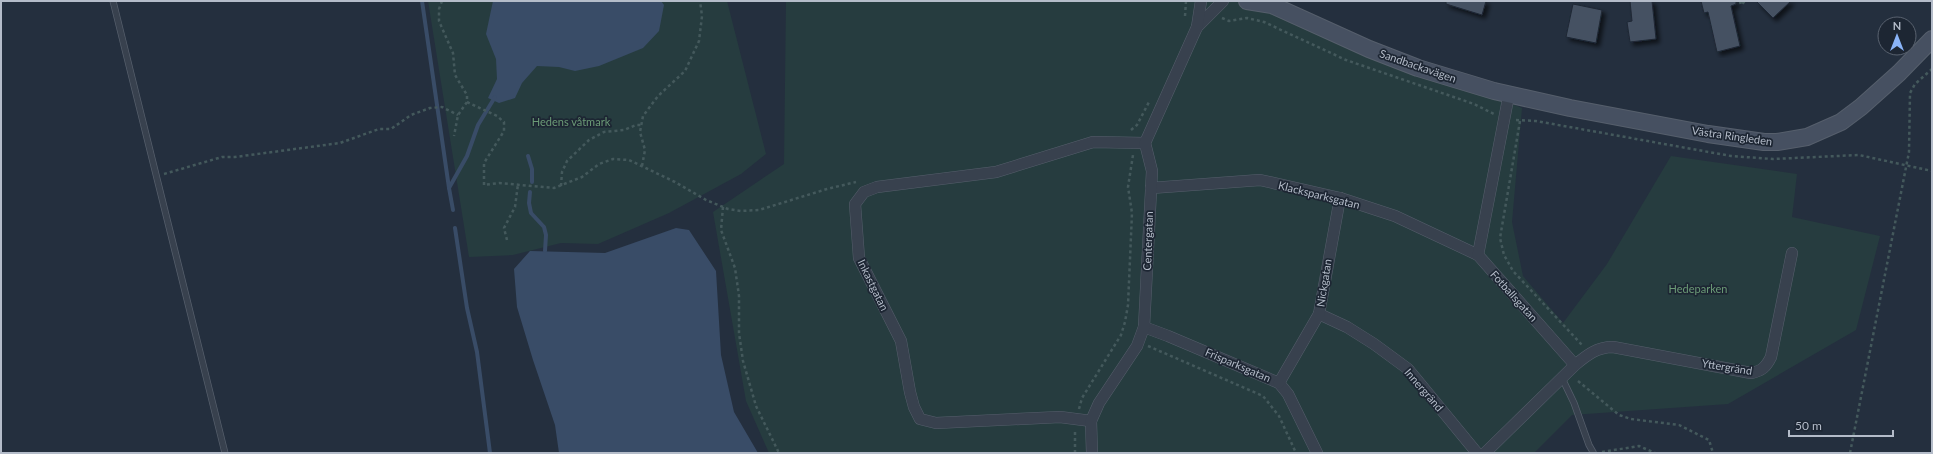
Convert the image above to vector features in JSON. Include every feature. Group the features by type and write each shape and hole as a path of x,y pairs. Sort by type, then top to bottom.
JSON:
{"street":[{"path":"1145,143 1151,125 1197,27 1201,1"},
{"path":"1197,27 1223,1"},
{"name":"Sandbackavägen","path":"1247,1 1270,3 1369,49 1418,68 1509,94 1570,108"},
{"name":"Västra Ringleden","path":"1570,108 1728,138 1764,142 1794,140 1819,132 1841,122 1861,107 1899,73 1932,39"},
{"path":"1478,255 1509,94"},
{"name":"Inkastgatan","path":"1091,421 1060,417 936,422 920,419 912,402 901,341 859,258 855,204 864,192 877,188 996,172 1093,142 1145,143"},
{"name":"Centergatan","path":"1092,453 1091,421 1099,403 1138,342 1144,327 1152,171 1145,143"},
{"name":"Klacksparksgatan","path":"1151,188 1260,180 1340,198 1395,216 1478,255"},
{"name":"Nickgatan","path":"1279,383 1319,314 1340,198"},
{"name":"Yttergränd","path":"1575,365 1589,353 1603,347 1613,347 1751,372 1760,371 1767,366 1771,357 1792,253"},
{"name":"Fotballsgatan","path":"1478,255 1575,365"},
{"name":"Innergränd","path":"1319,314 1346,327 1374,344 1408,370 1477,453"},
{"name":"Frisparksgatan","path":"1144,327 1279,383 1288,394 1317,453"},
{"path":"1485,453 1575,365"}],"lane":[{"path":"113,1 225,453"},
{"path":"1562,378 1574,403 1593,452"}],"path":[{"path":"442,1 439,9 439,20 453,53 455,75 467,95 467,102 458,115 454,136"},
{"path":"642,166 645,150 640,132 643,116 658,96 684,71 699,41 702,16 700,1"},
{"path":"1184,24 1186,1"},
{"path":"1740,1 1741,6 1745,1"},
{"path":"1850,453 1907,166 1909,152 1910,93 1915,84 1932,68"},
{"path":"1075,453 1074,434 1082,398 1121,335 1128,305 1132,213 1128,187 1132,165 1132,130 1138,125 1150,98"},
{"path":"467,102 497,116 504,122 504,131 484,163 484,185 498,183 554,188 582,177 599,164 613,159 629,160 692,191 706,200 723,207 741,211 759,210 826,189 863,180"},
{"path":"157,176 222,157 235,157 340,143 379,129 392,129 412,116 430,108 442,107 458,115"},
{"path":"1520,121 1500,238 1504,255 1513,271 1589,353"},
{"path":"561,186 562,172 566,161 589,140 604,132 624,130 636,125 641,125"},
{"path":"1907,166 1932,171"},
{"path":"507,240 504,228 515,207 518,184"},
{"path":"723,207 721,230 735,268 739,296 739,333 743,361 756,406 779,453"},
{"path":"1121,335 1263,396 1279,416 1296,453"},
{"path":"1578,381 1619,415 1631,419 1679,425 1709,440 1713,453"},
{"path":"1593,452 1614,451 1630,446 1639,446 1649,449 1655,453"}],"green space":[{"name":"Hedens våtmark","path":"428,1 727,1 766,154 741,174 669,213 598,244 561,243 513,255 469,257"},
{"name":"Hedeparken","path":"786,1 1255,1 1522,108 1512,222 1523,276 1563,323 1607,264 1671,156 1797,174 1792,217 1880,236 1856,330 1728,404 1572,415 1534,453 769,453 746,401 713,212 784,164"}],"water":[{"path":"493,1 661,1 664,5 659,31 643,48 599,66 575,71 559,67 537,66 522,83 515,98 499,103 488,98 497,79 496,59 486,34"},
{"path":"676,228 689,230 716,271 721,355 734,412 758,453 559,453 555,425 517,307 514,269 530,251 605,253"}],"building":[{"path":"1446,1 1486,1 1482,15 1446,4"},
{"path":"1630,1 1652,1 1656,39 1630,42 1627,22 1632,21"},
{"path":"1701,1 1736,1 1736,4 1731,6 1740,46 1717,52 1708,12 1704,13"},
{"path":"1756,1 1791,1 1773,18"},
{"path":"1573,4 1602,10 1596,43 1566,37"}],"waterway":[{"path":"422,1 449,188"},
{"path":"453,210 449,188 467,156 478,125 495,97"},
{"path":"528,156 532,169 532,182"},
{"path":"530,192 529,203 531,213 544,227 546,235 545,251"},
{"path":"455,228 467,308 477,352 490,453"}]}
